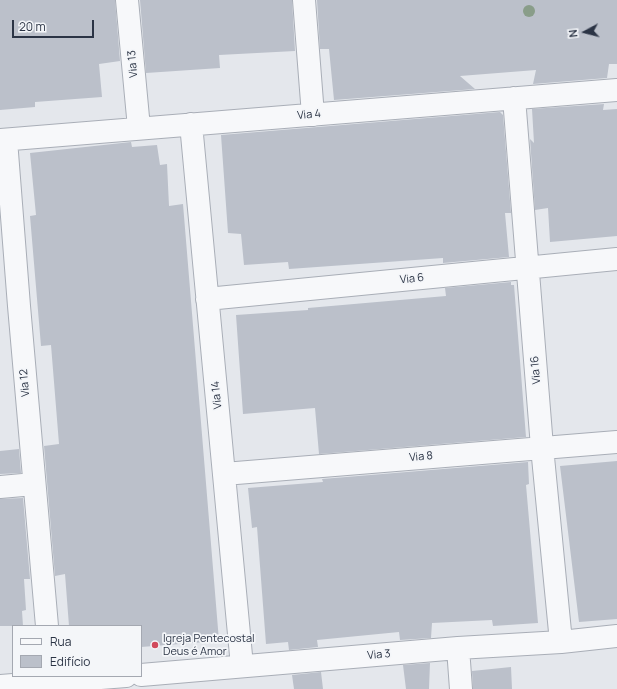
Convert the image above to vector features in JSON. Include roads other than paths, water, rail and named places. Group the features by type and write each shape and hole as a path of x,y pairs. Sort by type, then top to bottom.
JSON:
{"street":[{"name":"Via 13","path":"128,0 139,128"},
{"path":"304,0 313,115"},
{"name":"Via 4","path":"3,140 617,90"},
{"name":"Via 16","path":"514,98 542,447 561,642"},
{"name":"Via 14","path":"191,124 242,666"},
{"name":"Via 12","path":"3,140 9,306 34,484 47,625"},
{"name":"Via 6","path":"207,299 617,259"},
{"name":"Via 8","path":"224,474 617,442"},
{"path":"0,487 34,484"},
{"name":"Via 3","path":"142,675 191,680 242,666 458,648 561,642 617,636"},
{"path":"458,648 461,689"},
{"path":"0,686 52,679 101,677"}],"place":[{"name":"Igreja Pentecostal Deus é Amor","path":"155,645"}]}
